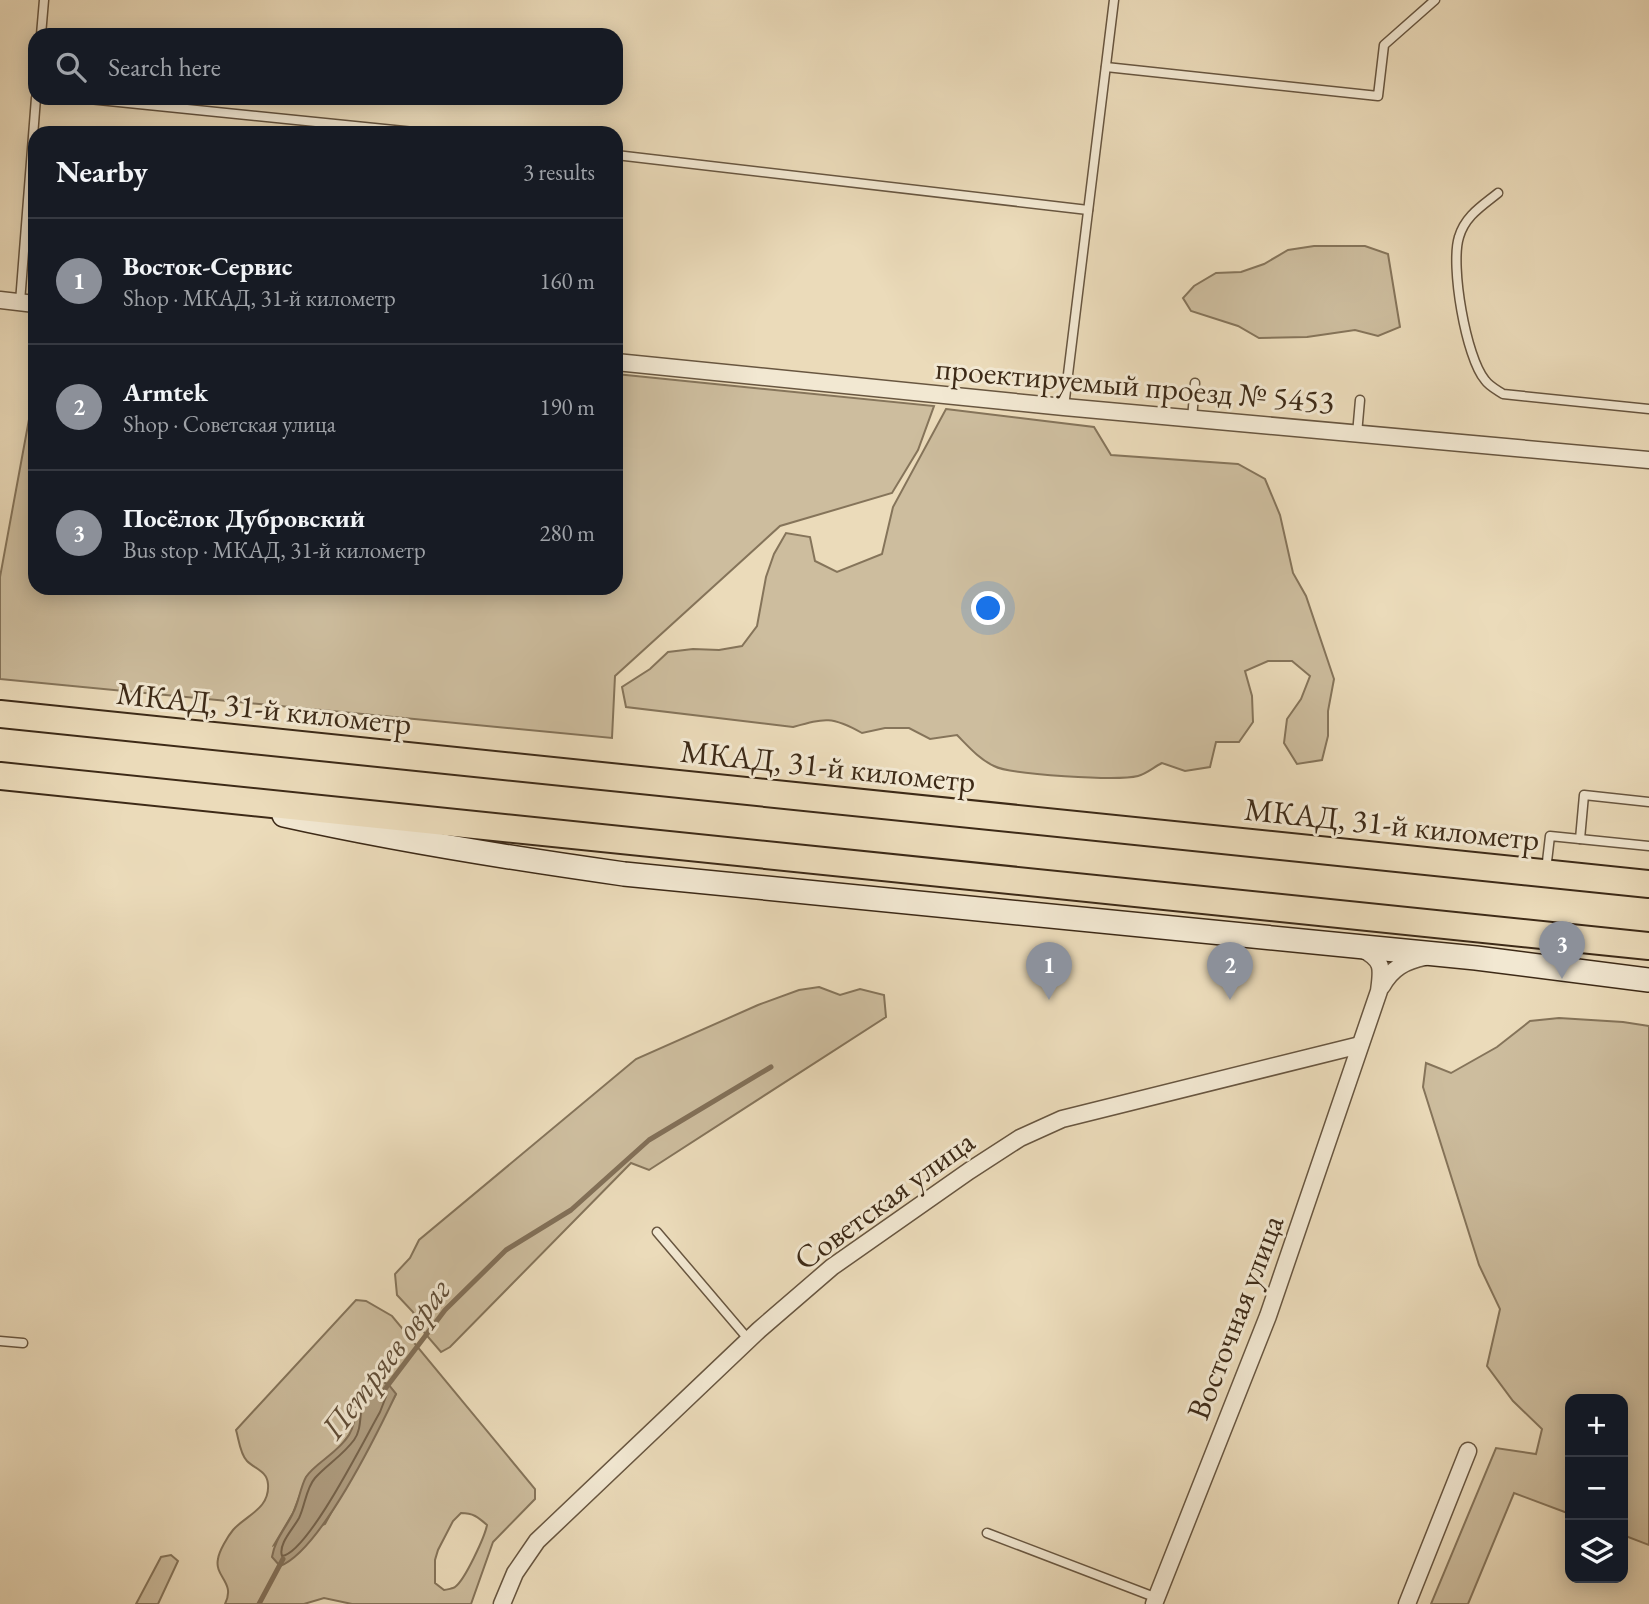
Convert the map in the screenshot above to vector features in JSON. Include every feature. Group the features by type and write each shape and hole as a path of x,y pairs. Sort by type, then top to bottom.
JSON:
{"highway":[{"name":"МКАД, 31-й километр","path":"0,714 1649,884"},
{"path":"0,776 1649,946"}],"main road":[{"path":"206,798 353,830 624,874 1435,954 1642,979"}],"street":[{"path":"0,300 27,303"},
{"name":"проектируемый проезд № 5453","path":"623,363 1064,407 1649,460"},
{"path":"1357,947 1372,954 1379,962 1381,972 1378,991 1360,1045"},
{"path":"1378,991 1389,973 1399,965 1435,954"},
{"name":"Советская улица","path":"502,1604 515,1573 537,1541 749,1340 832,1268 969,1171 1020,1138 1062,1119 1360,1045"},
{"name":"Восточная улица","path":"1155,1601 1268,1317 1360,1045"},
{"path":"1407,1604 1468,1451"}],"lane":[{"path":"42,28 44,0"},
{"path":"1064,407 1114,0"},
{"path":"1106,67 1378,96 1384,45 1435,0"},
{"path":"35,126 36,105"},
{"path":"148,105 355,126"},
{"path":"623,156 1088,210"},
{"path":"1498,193 1470,215 1458,238 1458,290 1469,349 1485,380 1503,394 1649,409"},
{"path":"27,303 28,280"},
{"path":"1192,419 1195,383"},
{"path":"1357,434 1360,400"},
{"path":"1580,839 1584,795 1649,802"},
{"path":"1546,873 1549,836 1649,846"},
{"path":"657,1232 749,1340"},
{"path":"0,1341 23,1343"},
{"path":"987,1533 1155,1601"}],"shaded area":[{"path":"1314,246 1365,246 1388,254 1400,327 1378,336 1355,330 1307,337 1259,338 1238,326 1191,311 1183,298 1194,286 1216,273 1241,272 1264,264 1288,250"},
{"path":"623,375 934,406 918,450 892,493 780,526 615,676 612,738 0,679 0,577 28,425 28,595 623,595"},
{"path":"946,409 1094,427 1111,455 1238,464 1265,479 1280,515 1293,573 1306,596 1334,679 1328,711 1328,736 1322,760 1297,764 1284,743 1287,719 1301,699 1310,676 1292,661 1268,661 1245,671 1252,696 1253,722 1239,742 1216,742 1210,767 1185,771 1162,763 1141,775 1127,777 1065,776 1004,769 983,760 957,735 930,739 909,728 885,728 862,733 828,720 793,727 626,707 622,687 650,669 668,652 719,650 742,646 757,626 766,577 774,554 786,533 810,537 815,561 837,572 882,554 893,507"},
{"path":"819,987 840,995 860,989 884,995 886,1017 649,1170 631,1163 450,1347 441,1352 422,1330 413,1312 397,1295 395,1274 410,1258 419,1240 636,1059 758,1005 799,990"},
{"path":"1559,1018 1649,1026 1649,1545 1628,1537 1628,1394 1565,1394 1565,1512 1514,1493 1468,1604 1431,1604 1496,1448 1536,1454 1542,1429 1513,1401 1487,1366 1500,1309 1479,1265 1423,1087 1426,1063 1451,1073 1497,1047 1530,1021"},
{"path":"356,1300 366,1301 392,1316 535,1489 535,1499 493,1542 471,1604 352,1604 324,1598 304,1604 225,1604 228,1590 219,1571 220,1552 233,1530 261,1506 268,1493 265,1476 250,1464 241,1451 236,1430","holes":["388,1384 396,1394 325,1524 274,1545 293,1513 307,1476 336,1452","461,1513 475,1516 487,1525 479,1548 464,1576 455,1587 444,1590 435,1583 435,1560 453,1521"]},
{"path":"171,1555 178,1561 158,1604 136,1604 161,1557"}],"water":[{"path":"373,1378 388,1384 396,1394 329,1516 296,1556 280,1566 272,1557 273,1551 295,1509 306,1477 349,1435 353,1427 356,1399 364,1385"}],"waterway":[{"name":"Петряев овраг","path":"385,1389 445,1310 506,1250 571,1210 649,1140 771,1067"},
{"name":"Петряев овраг","path":"259,1604 283,1559"}],"place":[{"name":"Посёлок Дубровский","path":"1562,979"},
{"name":"Восток-Сервис","path":"1049,1000"},
{"name":"Armtek","path":"1230,1000"}]}
